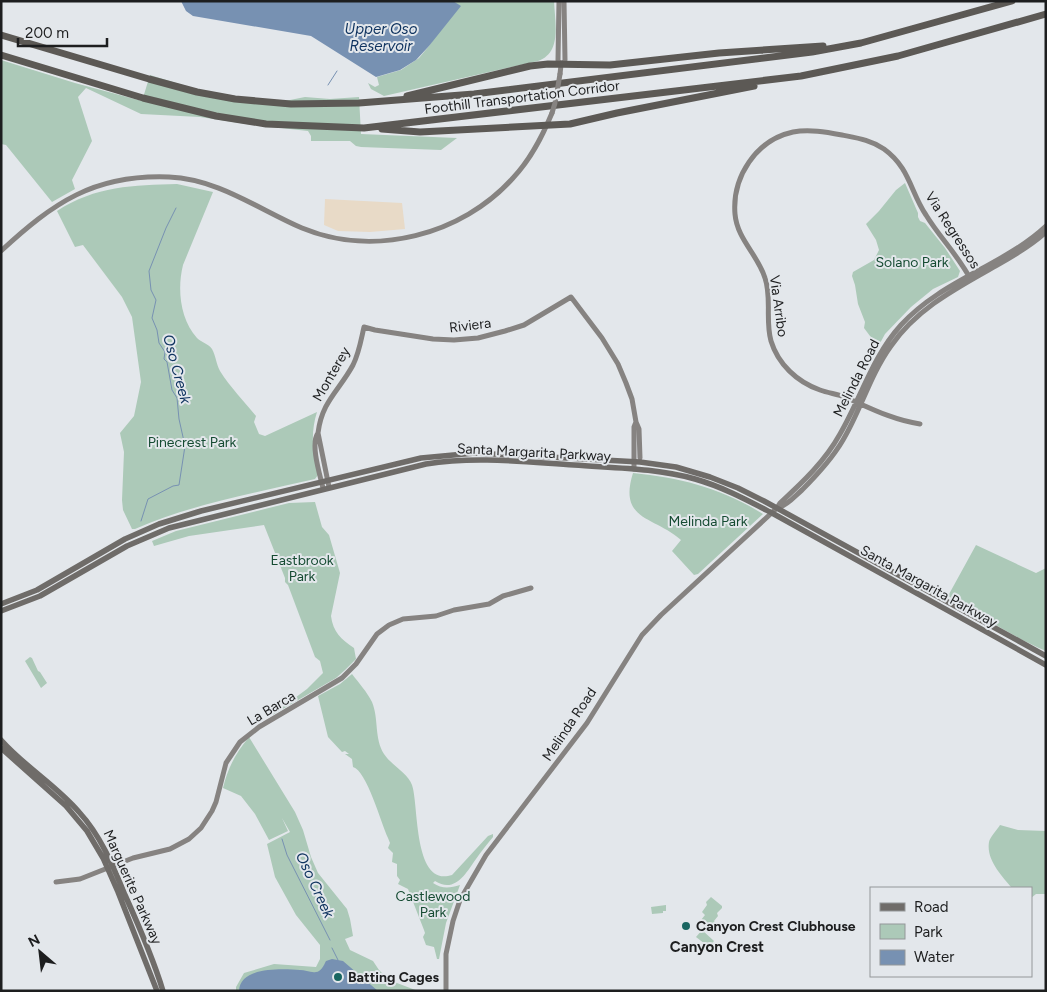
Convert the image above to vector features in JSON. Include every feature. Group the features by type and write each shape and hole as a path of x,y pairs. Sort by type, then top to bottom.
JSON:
{"highway":[{"name":"Foothill Transportation Corridor","path":"1,35 197,92 255,101 300,104 359,103 474,94 812,52 861,43 1012,1"},
{"name":"Foothill Transportation Corridor","path":"1,56 186,109 247,121 287,125 364,128 801,76 898,56 1046,14"},
{"path":"381,102 530,66 610,65 719,52 861,43"},
{"path":"364,128 420,132 570,124 801,76"}],"main road":[{"path":"559,1 558,60 561,65"},
{"path":"1,251 36,219 83,191 101,185 141,178 171,177 222,188 302,228 332,236 374,241 411,237 458,220 491,199 521,169 537,146 552,113 561,65 564,60 564,1"},
{"name":"Via Regressos","path":"793,132 814,131 866,139 883,148 902,166 925,214 956,254 970,277"},
{"name":"Via Arribo","path":"793,132 778,137 755,154 745,167 737,184 735,195 737,225 746,245 765,276 769,297 769,331 774,349 789,371 804,382 820,390 843,396 889,417 920,424"},
{"name":"Melinda Road","path":"446,991 446,954 453,921 460,900 486,855 587,723 642,635 655,620 772,513 827,455 881,362 901,333 929,306 970,277 1021,245 1046,226"},
{"name":"Melinda Road","path":"970,277 1019,252 1046,232"},
{"name":"Riviera","path":"364,327 433,339 478,338 524,325 571,297 602,338 618,364 630,395 636,422 634,427 637,438 638,461"},
{"name":"Monterey","path":"326,488 315,436 318,433 325,405 347,376 356,359 364,327"},
{"name":"Santa Margarita Parkway","path":"1,604 37,590 119,542 159,524 188,515 422,458 455,454 496,453 638,461 710,477 738,488 777,508 1046,656"},
{"name":"Santa Margarita Parkway","path":"1,611 40,596 127,546 159,531 188,522 426,464 462,460 505,461 673,474 709,484 737,495 772,513 1046,665"},
{"path":"637,470 638,461"},
{"name":"La Barca","path":"56,882 80,879 140,856 170,849 193,835 201,828 212,811 226,763 240,742 259,727 342,678 356,664 377,634 389,625 403,619 436,616 454,610 489,604 503,596 531,588"},
{"name":"Marguerite Parkway","path":"1,740 78,811 92,828 136,919 163,991"},
{"name":"Marguerite Parkway","path":"1,748 74,814 96,845 110,867 157,991"}],"shaded area":[{"path":"325,199 402,203 405,229 370,232 338,231 324,225"}],"green space":[{"path":"453,1 554,1 556,28 551,51 546,57 538,61 384,96 371,89 368,83 375,87 379,85 377,77 401,70 419,58 457,4"},
{"path":"1,60 142,101 150,75 199,90 209,97 285,101 305,97 330,99 359,97 361,134 457,138 441,150 361,147 356,146 350,141 311,141 308,131 200,117 141,114 86,88 78,97 92,141 72,180 75,189 52,202 6,145 1,144"},
{"name":"Solano Park","path":"905,183 920,221 925,223 945,248 960,271 958,277 933,289 911,307 885,334 879,345 864,328 865,322 858,304 852,276 853,272 874,260 879,250 876,240 866,224 896,190"},
{"name":"Pinecrest Park","path":"177,184 213,192 181,274 181,303 187,322 197,338 212,349 220,371 256,416 254,422 259,434 265,436 317,412 313,443 318,475 315,479 201,506 132,529 123,510 124,452 120,433 134,416 141,382 132,317 122,297 83,245 75,247 57,211 86,196 115,188"},
{"name":"Melinda Park","path":"633,473 685,481 701,486 732,497 763,514 698,574 694,575 672,551 681,540 671,532 641,516 634,509 630,500"},
{"name":"Eastbrook Park","path":"315,502 322,527 329,535 340,573 331,616 332,622 338,635 354,648 356,659 336,678 269,717 307,689 323,673 320,661 315,657 264,525 189,536 154,546 152,541 176,531 289,503"},
{"path":"976,545 1036,573 1046,568 1046,651 1008,632 948,596"},
{"path":"30,657 47,683 41,688 25,661"},
{"name":"Castlewood Park","path":"352,674 372,702 379,742 384,754 407,777 412,785 420,842 424,858 430,869 439,876 452,875 488,836 493,834 493,837 464,876 448,885 435,881 433,883 446,887 460,885 446,923 439,959 437,959 434,947 426,945 423,937 425,933 408,889 398,884 400,880 397,876 397,864 392,862 393,853 388,848 390,843 368,787 358,771 353,767 352,759 345,754 349,754 345,751 342,752 328,737 318,696 340,684"},
{"path":"249,737 295,812 318,873 347,909 353,936 345,939 350,950 373,961 389,980 418,991 236,991 236,987 244,973 274,964 316,967 320,959 320,945 296,915 275,877 267,844 290,832 282,818 288,831 269,840 255,814 241,796 223,788 233,761"},
{"path":"1000,825 1018,830 1046,831 1046,894 1036,894 1032,897 1032,887 1011,887 992,861 989,842"},
{"path":"711,897 722,906 714,921 717,926 712,931 701,920 705,915 702,912 707,905 706,902"},
{"path":"666,905 666,911 663,911 663,913 652,914 651,907"},
{"path":"702,930 714,941 709,947 696,937"}],"water":[{"name":"Upper Oso Reservoir","path":"181,1 453,1 461,6 416,60 400,70 376,77 311,36 193,16 186,11"},
{"path":"332,959 343,961 378,991 239,991 241,983 254,973 283,969 318,972 326,961"}],"waterway":[{"name":"Oso Creek","path":"328,85 337,71"},
{"name":"Oso Creek","path":"141,521 148,499 173,486 179,485 185,446 177,398 172,390 167,362 164,359 165,352 159,343 157,330 152,318 156,300 151,290 149,271 176,208"},
{"name":"Oso Creek","path":"282,839 287,855 330,940"},
{"name":"Oso Creek","path":"332,948 338,960"}],"place":[{"name":"Canyon Crest Clubhouse","path":"686,926"},
{"name":"Batting Cages","path":"338,977"}],"district":[{"name":"Canyon Crest","path":"717,947"}]}
